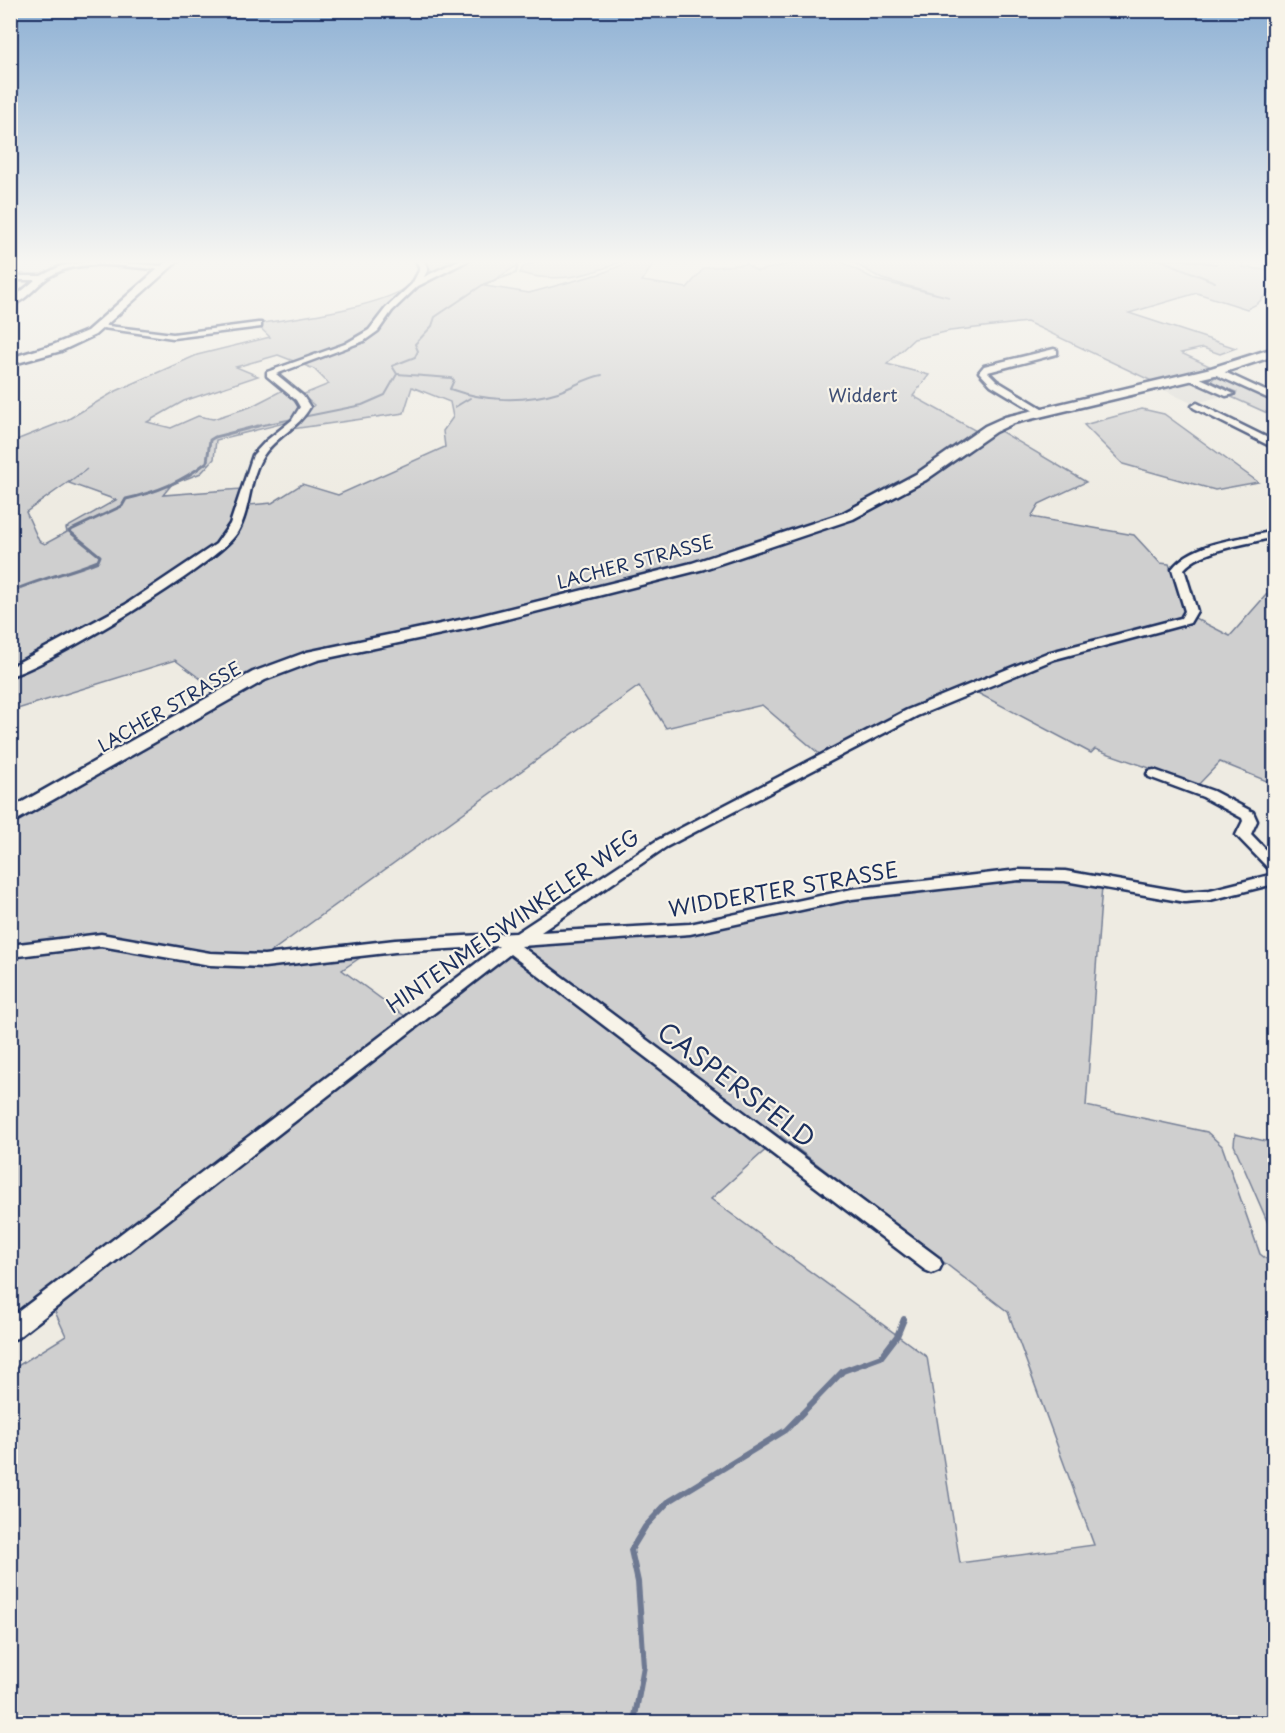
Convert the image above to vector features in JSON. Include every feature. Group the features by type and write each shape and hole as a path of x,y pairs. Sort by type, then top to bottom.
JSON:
{"street":[{"path":"10,362 72,341"},
{"path":"10,672 56,649 164,584 223,544 232,531 257,457 302,416 305,407 303,401 270,374 299,360 356,341"},
{"path":"1042,412 994,383 983,372 987,368 1054,352"},
{"name":"LACHER STRASSE","path":"10,818 259,676 285,665 313,656 479,621 698,566 861,511 921,477 994,426 1042,412 1215,371 1274,352"},
{"path":"1215,371 1275,398"},
{"path":"1191,377 1229,394"},
{"path":"1197,406 1275,444"},
{"name":"HINTENMEISWINKELER WEG","path":"10,1332 338,1076 515,943 661,844 912,714 1051,656 1186,620 1191,611 1178,569 1182,561 1198,554 1275,534"},
{"path":"1154,774 1208,794 1248,815 1250,821 1243,835 1275,866"},
{"name":"WIDDERTER STRASSE","path":"10,951 101,940 210,958 253,961 395,946 515,943 690,928 852,894 1019,875 1065,876 1185,897 1217,893 1275,879"},
{"name":"CASPERSFELD","path":"515,943 932,1264"}],"shaded area":[{"path":"1196,380 1229,394 1193,404 1160,388"}],"green space":[{"name":"Widdert","path":"254,341 912,341 887,364 929,375 913,396 980,433 859,510 696,564 477,619 302,655 221,694 175,660 11,711 11,442 67,420 114,392 197,355","holes":["278,355 314,369 329,384 302,395 314,405 292,429 404,413 412,387 450,402 453,417 443,431 445,447 338,495 302,484 272,503 238,506 241,489 163,495 172,484 201,473 214,459 216,440 297,420 299,407 285,389 250,407 213,419 198,416 171,428 147,422 184,401 258,376 236,367","87,469 69,483 116,500 66,528 67,532 45,544 39,541 26,512"]},
{"path":"1067,341 1214,341 1236,348 1220,354 1203,348 1181,353 1216,369 1158,384"},
{"path":"1219,373 1227,377 1223,379 1227,378 1274,399 1274,416 1227,395 1236,392 1210,382 1214,378 1210,377 1209,382 1204,383 1196,380"},
{"path":"1142,409 1164,414 1258,482 1215,490 1123,464 1084,425"},
{"path":"997,429 1086,482 1039,504 1031,517 1134,535 1160,563 1169,564 1187,614 1184,617 1069,647 945,696 823,757 762,705 666,728 639,686 265,956 233,957 120,937 11,947 11,821 204,711 291,665 701,568 865,512"},
{"path":"1274,586 1274,784 1220,762 1198,785 1095,749 1091,753 974,691 1059,656 1174,627 1195,618 1230,636"},
{"path":"1017,877 1055,878 1102,886 1086,1106 1207,1132 1222,1146 1260,1254 1274,1265 1274,1722 11,1722 10,1442 18,1437 11,1419 11,1370 66,1336 52,1305 514,950 529,942 694,931 835,901","holes":["781,1136 1008,1312 1094,1545 960,1563 927,1357 711,1199"]},
{"path":"105,945 215,964 367,953 342,970 406,1017 11,1325 11,955"},
{"path":"1235,1134 1274,1143 1274,1237 1234,1145"}],"waterway":[{"path":"397,374 392,366 415,357 418,351 415,344 418,341"},
{"path":"253,427 362,405 385,395 397,374"},
{"path":"397,374 451,378 454,380 450,389 476,396 504,399 545,396 602,375"},
{"path":"455,407 470,398"},
{"path":"10,592 98,561 100,556 69,531 122,506 126,499 179,481 207,462 210,440 215,437 258,426"},
{"path":"634,1722 644,1666 638,1582 631,1550 645,1527 668,1502 786,1430 843,1371 881,1357 897,1336 904,1319"}]}
